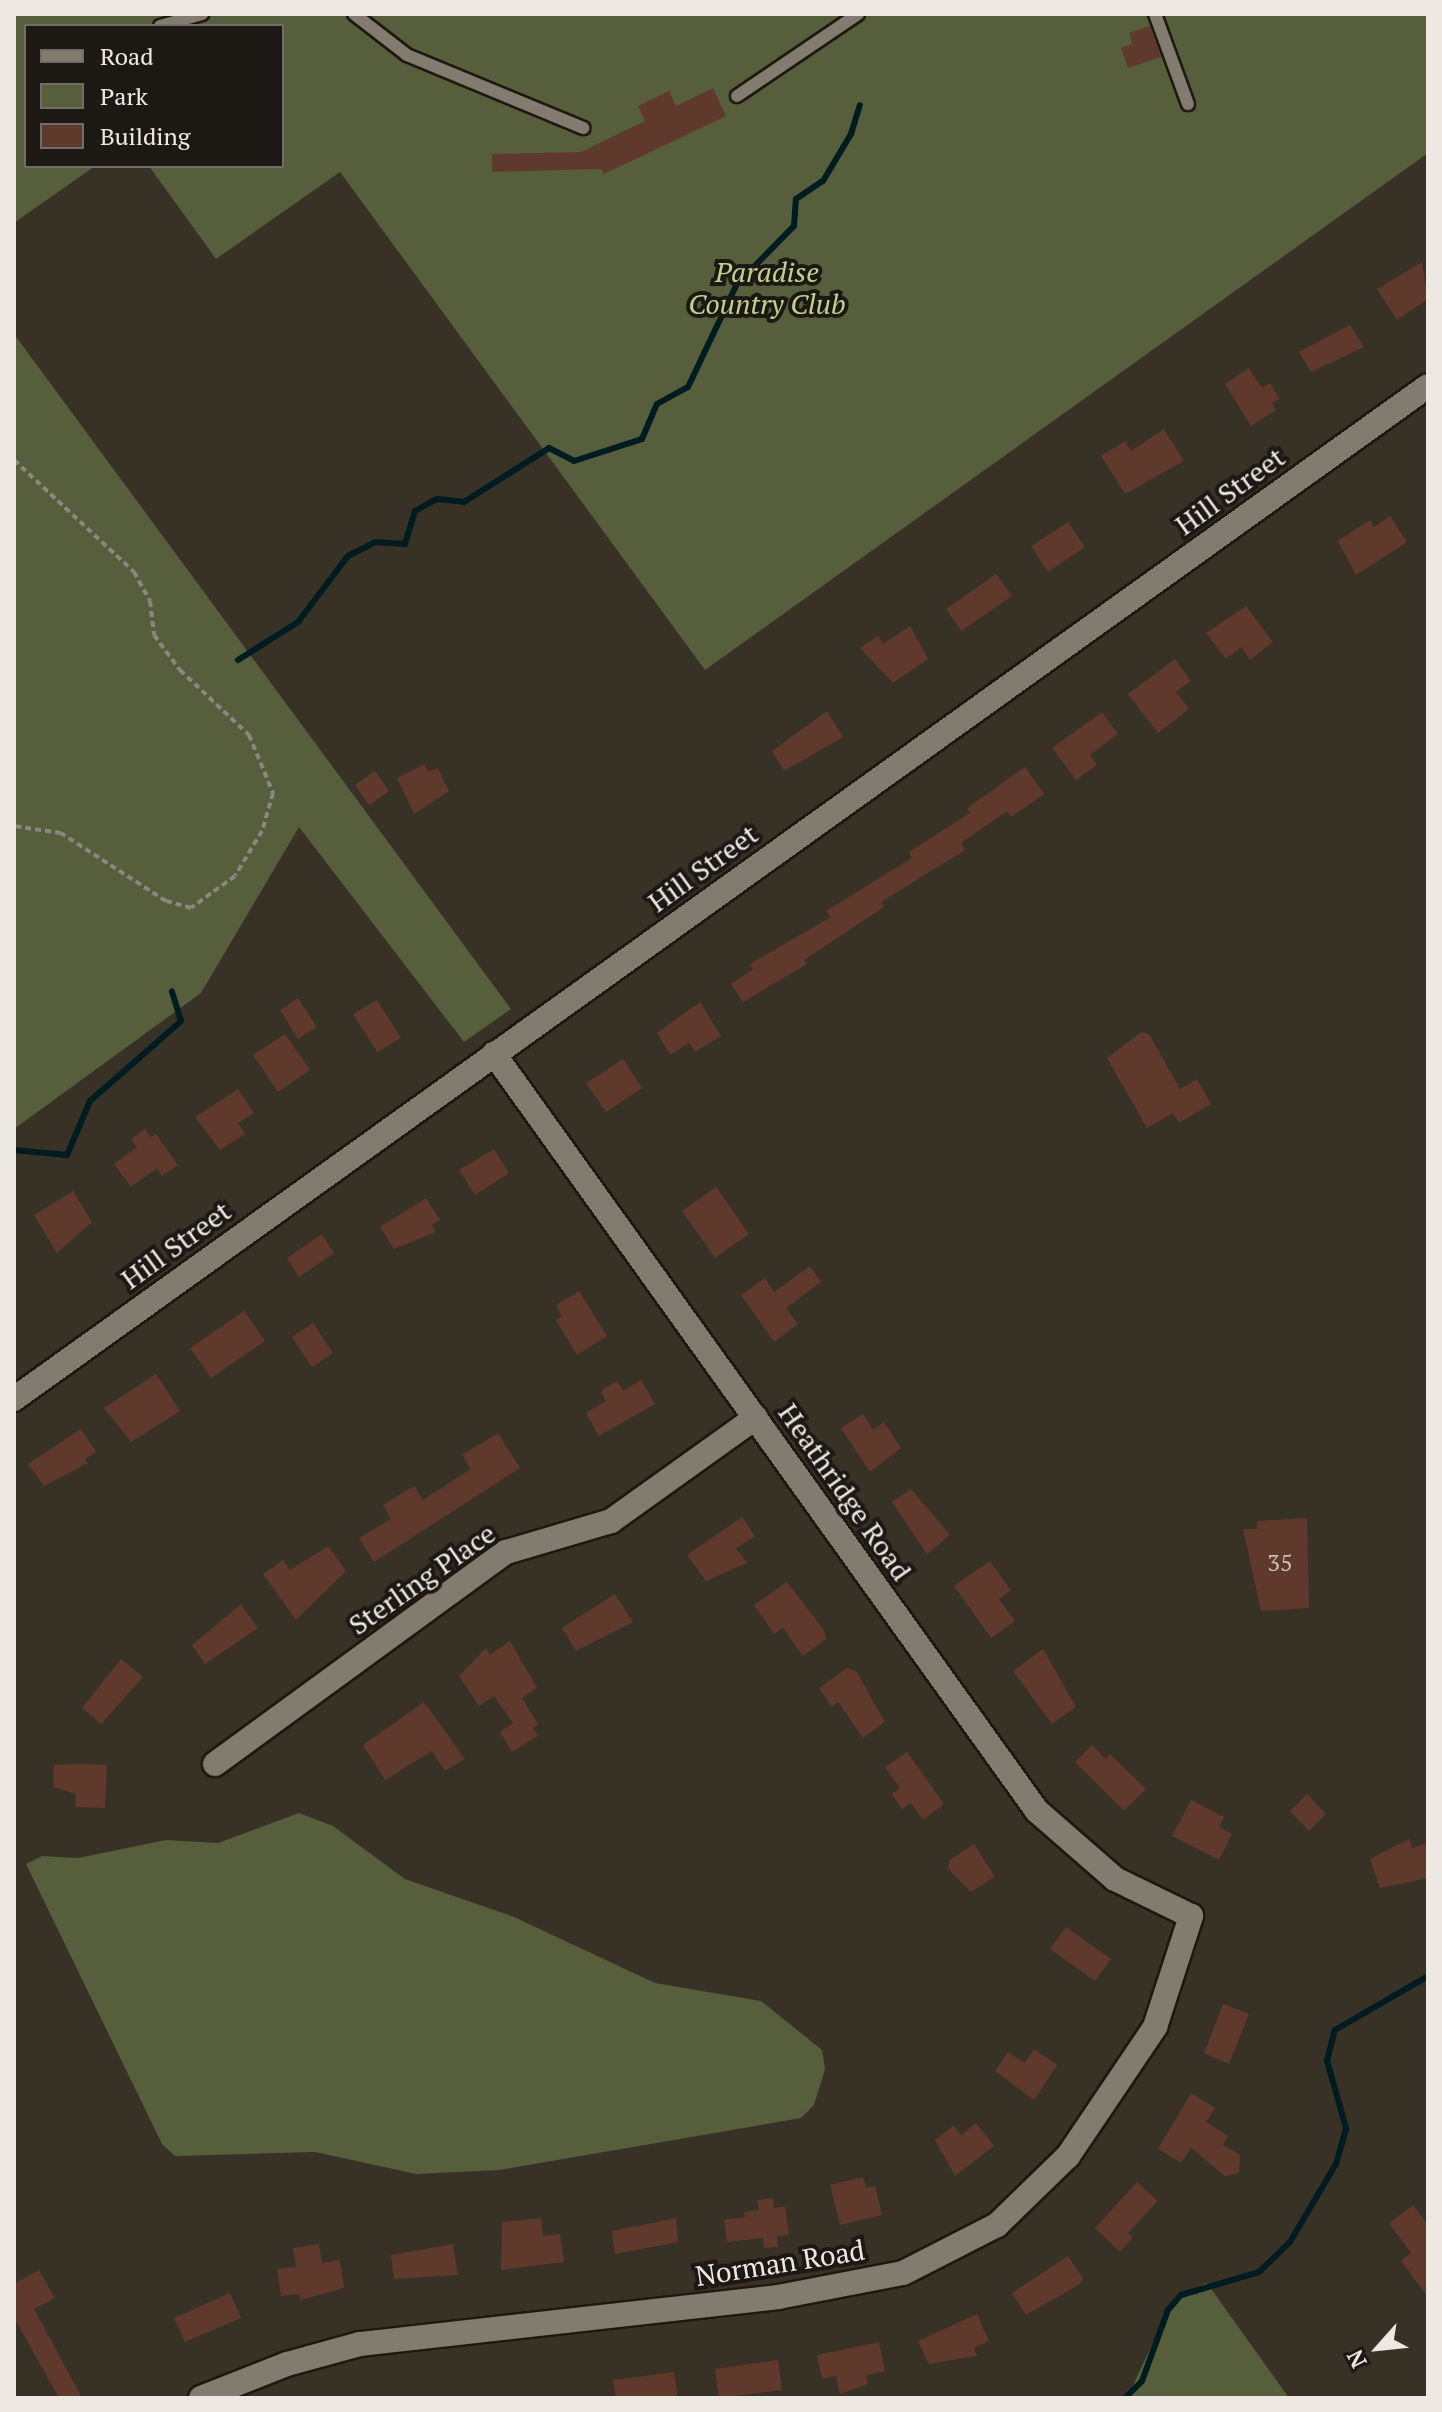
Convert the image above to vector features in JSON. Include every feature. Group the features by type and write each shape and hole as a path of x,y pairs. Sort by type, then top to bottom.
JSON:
{"street":[{"name":"Hill Street","path":"14,1399 1428,386"},
{"name":"Heathridge Road","path":"494,1054 1037,1811 1115,1879 1191,1916"},
{"name":"Sterling Place","path":"215,1764 506,1552 611,1521 756,1417"},
{"name":"Norman Road","path":"201,2398 287,2364 360,2344 778,2297 903,2273 997,2225 1068,2156 1155,2027 1191,1916"}],"lane":[{"path":"167,24 202,14"},
{"path":"354,14 407,55 583,128"},
{"path":"737,96 858,14"},
{"path":"1155,14 1188,104"}],"path":[{"path":"14,460 134,572 150,601 154,635 180,670 249,735 273,793 262,831 235,876 191,908 166,901 61,833 14,826"}],"green space":[{"name":"Paradise Country Club","path":"14,14 1428,14 1428,153 705,670 340,172 216,259 150,168 284,168 284,24 24,24 24,168 92,168 14,223"},
{"path":"14,334 511,1009 464,1042 299,827 201,993 14,1129"},
{"path":"299,1813 333,1826 405,1879 514,1917 655,1983 761,2001 822,2050 825,2069 814,2105 801,2118 500,2170 416,2174 315,2152 175,2156 162,2144 26,1864 42,1856 78,1858 166,1840 218,1843"},
{"path":"1207,2283 1289,2398 1127,2398 1174,2298"}],"building":[{"path":"1150,26 1161,57 1128,68 1121,48 1132,44 1129,33"},
{"path":"713,88 726,116 604,174 601,169 492,172 492,154 581,152 645,121 638,106 669,91 676,106"},
{"path":"1422,262 1428,299 1397,320 1377,289"},
{"path":"1350,325 1364,347 1311,372 1299,352"},
{"path":"1249,368 1262,388 1270,383 1280,399 1272,403 1276,410 1251,426 1225,384"},
{"path":"1164,429 1184,461 1125,494 1101,456 1125,441 1131,451"},
{"path":"1390,516 1407,542 1356,575 1338,541 1370,520 1374,527"},
{"path":"1068,522 1085,547 1048,572 1031,546"},
{"path":"996,574 1012,596 961,631 946,609"},
{"path":"1246,606 1273,642 1250,660 1241,647 1226,659 1206,633"},
{"path":"910,626 928,659 893,683 860,648 878,636 883,644"},
{"path":"1175,659 1191,681 1176,692 1189,709 1158,733 1128,694"},
{"path":"827,711 843,737 784,771 772,751"},
{"path":"1102,712 1118,734 1090,755 1097,765 1076,780 1052,748"},
{"path":"425,764 428,772 438,768 449,791 414,814 397,778"},
{"path":"1025,767 1044,794 1011,817 1007,811 961,843 965,850 881,902 884,907 804,960 807,964 743,1002 731,984 753,969 750,964 831,917 826,911 912,858 909,852 970,813 967,808"},
{"path":"375,771 389,791 369,805 355,785"},
{"path":"298,998 317,1027 298,1039 280,1010"},
{"path":"377,1000 401,1038 377,1052 353,1014"},
{"path":"700,1002 721,1036 695,1052 689,1043 670,1055 657,1033"},
{"path":"1141,1032 1149,1034 1180,1089 1197,1079 1211,1104 1179,1123 1173,1113 1147,1128 1107,1058"},
{"path":"285,1034 310,1070 278,1092 253,1055"},
{"path":"623,1059 642,1088 606,1112 586,1083"},
{"path":"238,1089 254,1113 238,1123 245,1134 220,1150 195,1117"},
{"path":"145,1129 151,1137 156,1134 178,1165 162,1176 157,1168 131,1187 114,1164 137,1147 131,1139"},
{"path":"494,1149 509,1173 475,1195 459,1170"},
{"path":"716,1187 749,1234 715,1258 682,1211"},
{"path":"73,1191 92,1222 57,1253 34,1215"},
{"path":"426,1198 440,1220 432,1225 436,1232 394,1249 380,1227"},
{"path":"322,1234 334,1253 299,1277 287,1258"},
{"path":"810,1266 821,1282 786,1308 798,1324 774,1342 741,1295 765,1278 774,1292"},
{"path":"579,1291 607,1336 577,1355 556,1320 562,1316 556,1305"},
{"path":"244,1311 265,1341 211,1378 190,1348"},
{"path":"313,1323 333,1353 312,1367 292,1337"},
{"path":"156,1374 180,1411 131,1442 104,1408"},
{"path":"641,1380 655,1404 599,1436 586,1413 606,1401 601,1391 617,1381 623,1391"},
{"path":"863,1414 873,1430 884,1422 901,1448 870,1472 841,1428"},
{"path":"81,1429 96,1452 85,1459 88,1463 44,1486 28,1464"},
{"path":"498,1433 520,1468 374,1562 359,1538 391,1519 383,1505 414,1486 423,1500 471,1469 462,1455"},
{"path":"911,1489 950,1535 927,1554 892,1502"},
{"path":"742,1517 755,1536 736,1548 747,1563 706,1581 687,1555"},
{"path":"1307,1518 1309,1608 1261,1611 1243,1529 1257,1529 1257,1521"},
{"path":"328,1546 346,1571 296,1620 263,1574 283,1560 290,1570"},
{"path":"990,1561 1011,1590 999,1599 1015,1621 991,1638 954,1586"},
{"path":"787,1582 824,1630 826,1639 803,1656 783,1628 774,1634 754,1605"},
{"path":"615,1594 633,1622 576,1651 562,1628"},
{"path":"241,1604 258,1628 205,1664 192,1645"},
{"path":"510,1641 537,1688 522,1698 538,1724 533,1728 538,1736 512,1752 500,1732 513,1723 494,1696 479,1706 459,1676 486,1648 490,1655"},
{"path":"1043,1649 1076,1707 1052,1724 1013,1671"},
{"path":"121,1659 143,1677 101,1724 82,1708"},
{"path":"847,1668 856,1671 885,1722 863,1738 838,1702 832,1707 819,1688"},
{"path":"424,1702 465,1759 445,1771 432,1751 385,1780 363,1745"},
{"path":"1092,1745 1106,1759 1110,1754 1146,1789 1124,1811 1075,1762"},
{"path":"907,1752 944,1804 923,1820 911,1803 902,1809 892,1794 900,1788 885,1767"},
{"path":"54,1765 107,1765 105,1808 75,1807 76,1794 53,1787"},
{"path":"1307,1794 1326,1814 1309,1831 1290,1811"},
{"path":"1191,1800 1224,1817 1219,1827 1232,1834 1219,1860 1172,1836"},
{"path":"1409,1839 1412,1848 1428,1843 1428,1878 1380,1888 1370,1859"},
{"path":"974,1844 995,1877 971,1892 948,1869 950,1860"},
{"path":"1066,1927 1111,1959 1095,1981 1050,1949"},
{"path":"1223,2004 1249,2014 1229,2064 1204,2053"},
{"path":"1034,2049 1057,2065 1034,2100 995,2071 1008,2052 1025,2063"},
{"path":"1191,2093 1215,2108 1206,2122 1228,2136 1223,2145 1240,2155 1239,2173 1225,2176 1191,2148 1181,2163 1158,2149"},
{"path":"976,2123 994,2146 955,2176 935,2140 954,2125 961,2135"},
{"path":"863,2177 866,2188 875,2186 882,2215 840,2225 830,2185"},
{"path":"1137,2182 1158,2201 1128,2233 1133,2237 1120,2252 1095,2228"},
{"path":"773,2198 774,2208 785,2206 789,2235 777,2236 778,2247 764,2248 763,2238 727,2242 724,2220 745,2217 744,2212 759,2210 757,2200"},
{"path":"1413,2205 1428,2225 1428,2297 1401,2261 1411,2253 1389,2223"},
{"path":"541,2218 543,2236 560,2234 564,2262 501,2270 502,2222"},
{"path":"676,2218 678,2242 615,2254 612,2231"},
{"path":"319,2244 322,2263 340,2260 344,2288 300,2300 299,2294 281,2296 277,2269 296,2267 293,2248"},
{"path":"453,2244 458,2275 394,2279 391,2255"},
{"path":"1068,2256 1083,2278 1080,2284 1026,2315 1012,2293"},
{"path":"39,2270 55,2298 34,2309 82,2398 59,2398 14,2317 14,2284"},
{"path":"230,2293 241,2318 185,2342 174,2318"},
{"path":"977,2314 989,2341 974,2348 977,2356 929,2364 918,2341"},
{"path":"879,2342 885,2371 866,2375 868,2384 840,2394 836,2376 822,2379 817,2355"},
{"path":"778,2360 782,2390 719,2398 715,2369"},
{"path":"674,2372 678,2398 616,2398 613,2380"}],"waterway":[{"path":"238,660 298,622 348,556 375,542 405,544 415,511 437,499 464,502 549,448 574,461 642,439 657,404 688,387 737,284 794,226 796,199 823,181 851,134 860,105"},
{"path":"14,1150 67,1155 90,1101 181,1021 172,991"},
{"path":"1125,2398 1142,2381 1168,2310 1181,2295 1259,2272 1290,2242 1336,2164 1346,2128 1327,2061 1335,2030 1428,1976"}]}
